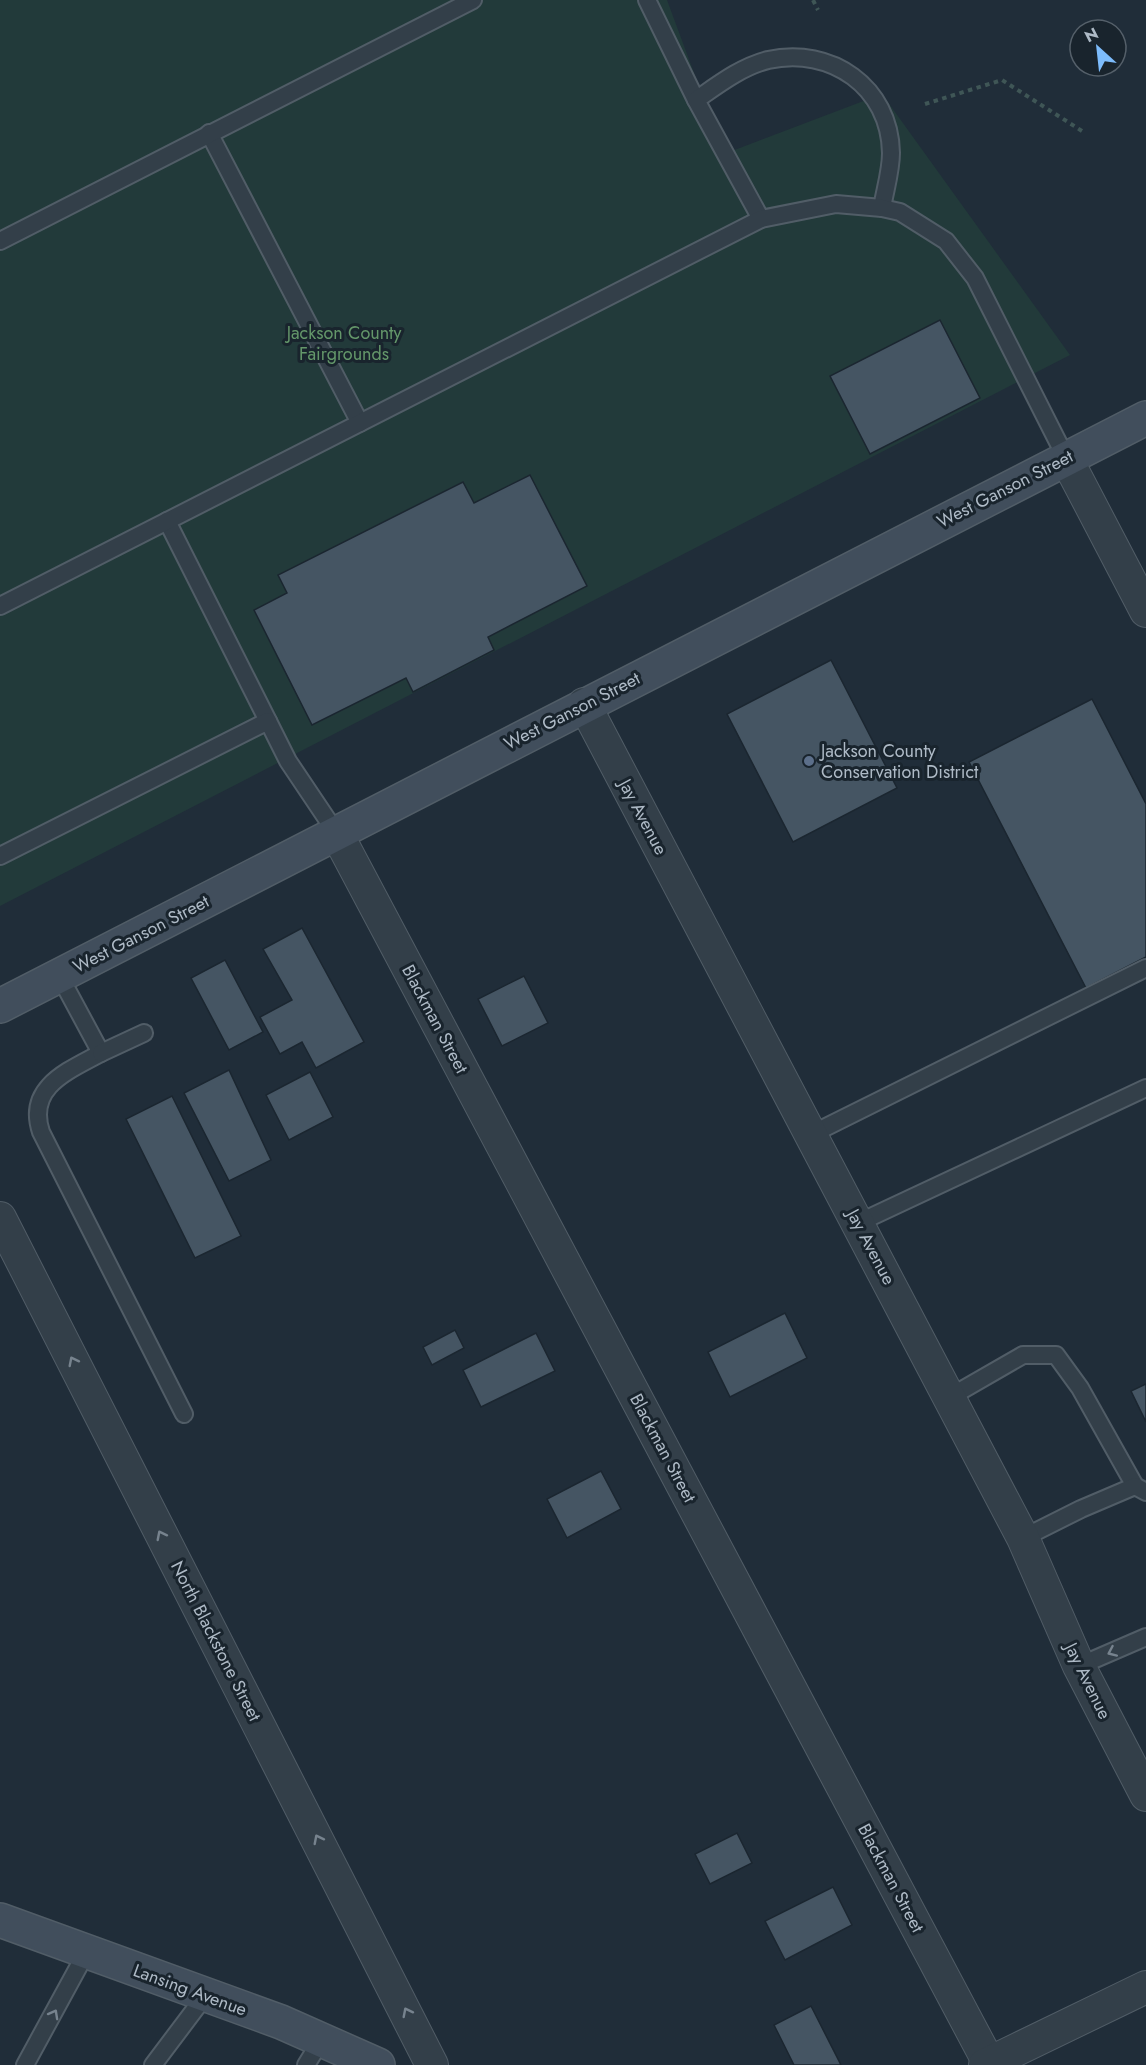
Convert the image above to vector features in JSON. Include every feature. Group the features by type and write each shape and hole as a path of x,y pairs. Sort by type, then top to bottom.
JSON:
{"street":[{"name":"West Ganson Street","path":"0,1006 337,834 584,704 1146,418"},
{"path":"1066,458 1146,611"},
{"name":"Jay Avenue","path":"584,704 1023,1538 1079,1666 1146,1795"},
{"name":"Blackman Street","path":"337,834 987,2064"},
{"name":"North Blackstone Street","path":"0,1218 432,2065"},
{"name":"Lansing Avenue","path":"0,1920 205,1995 314,2052 378,2065"},
{"path":"987,2064 1146,1987"}],"lane":[{"path":"0,241 473,0"},
{"path":"647,0 696,100 761,219"},
{"path":"696,100 732,75 768,60 808,57 838,66 868,88 885,118 891,153 882,208"},
{"path":"209,133 360,423"},
{"path":"0,606 761,219 836,204 900,212 946,241 975,278 1066,458"},
{"path":"167,521 288,761 337,834"},
{"path":"0,856 268,721"},
{"path":"810,1135 1146,968"},
{"path":"59,975 101,1053"},
{"path":"144,1034 101,1053 55,1078 47,1087 36,1116 184,1414"},
{"path":"858,1223 1146,1088"},
{"path":"950,1397 1023,1355 1056,1355 1080,1388 1141,1489 1081,1509 1023,1538"},
{"path":"1079,1666 1146,1637"},
{"path":"26,2065 86,1953"},
{"path":"153,2065 205,1995"}],"path":[{"path":"813,0 818,10"},
{"path":"925,104 1002,80 1082,131"}],"green space":[{"name":"Jackson County Fairgrounds","path":"0,0 667,0 724,154 882,94 1070,355 0,906"}],"building":[{"path":"940,320 980,398 870,454 830,376"},
{"path":"530,475 587,586 488,637 494,650 413,692 406,678 312,725 254,610 287,593 278,575 463,482 474,503"},
{"path":"831,660 897,788 793,842 727,714"},
{"path":"1092,699 1146,804 1146,957 1086,988 969,762"},
{"path":"302,928 364,1042 316,1068 302,1042 280,1054 260,1017 292,1000 263,949"},
{"path":"225,960 263,1032 229,1050 191,978"},
{"path":"524,976 548,1023 502,1046 478,999"},
{"path":"229,1070 271,1160 229,1181 184,1093"},
{"path":"310,1072 333,1117 289,1140 266,1095"},
{"path":"172,1096 241,1236 195,1258 126,1119"},
{"path":"785,1313 807,1358 730,1397 708,1352"},
{"path":"455,1330 464,1348 432,1365 423,1347"},
{"path":"536,1333 555,1371 481,1407 463,1370"},
{"path":"1146,1384 1146,1422 1131,1391"},
{"path":"601,1471 621,1509 567,1538 547,1499"},
{"path":"737,1833 752,1863 710,1884 695,1854"},
{"path":"833,1887 852,1925 785,1960 765,1921"},
{"path":"811,2006 841,2065 794,2065 774,2025"}],"place":[{"name":"Jackson County Conservation District","path":"809,761"}]}
